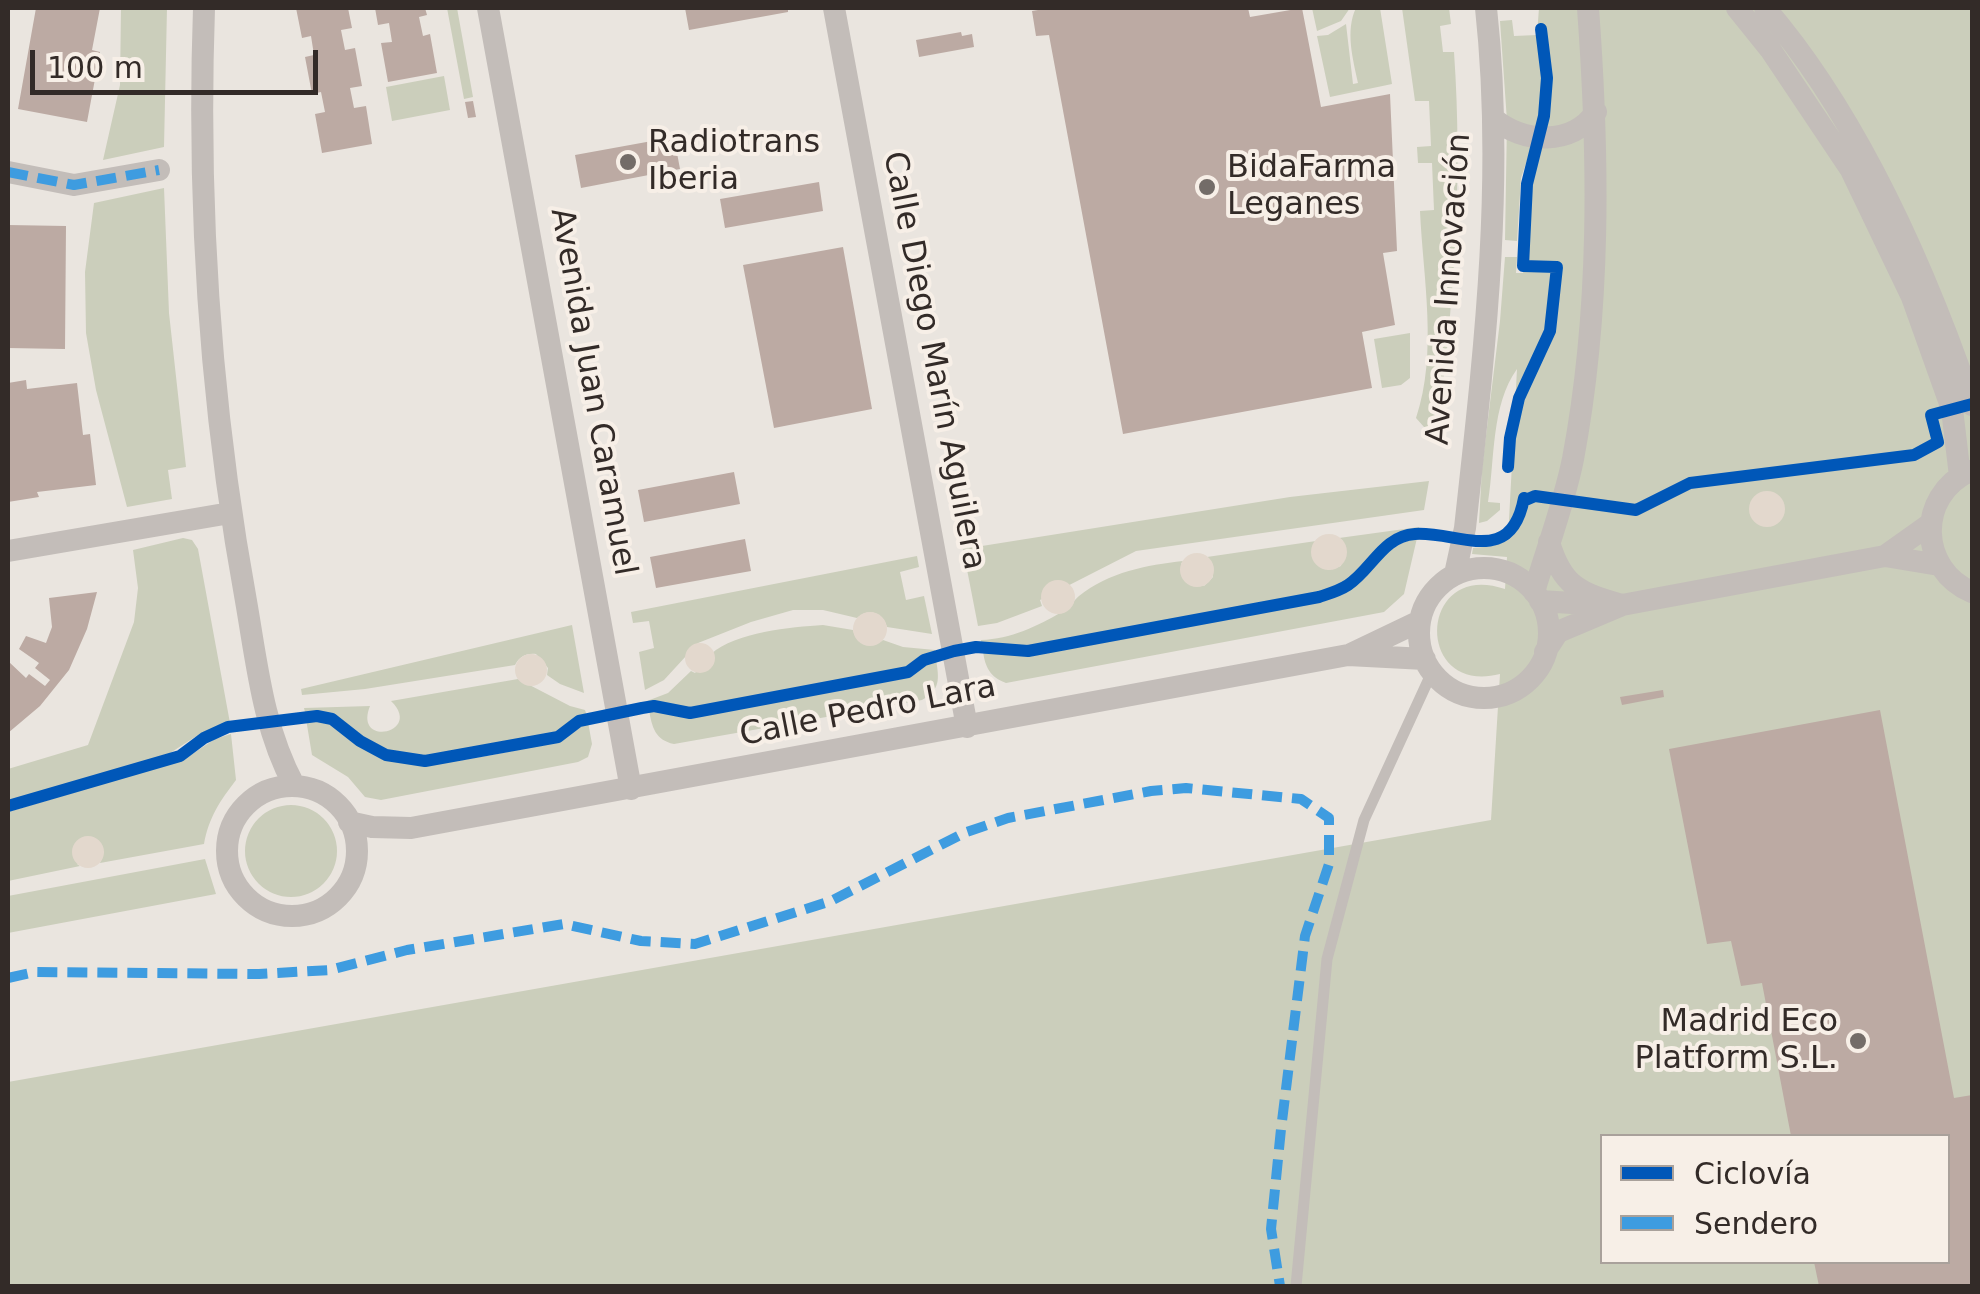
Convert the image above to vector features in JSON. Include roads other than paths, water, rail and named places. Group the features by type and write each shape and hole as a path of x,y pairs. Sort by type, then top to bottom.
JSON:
{"street":[{"path":"204,8 204,258 230,513 270,735 294,784"},
{"name":"Avenida Juan Caramuel","path":"488,8 631,789"},
{"name":"Calle Diego Marín Aguilera","path":"834,8 966,727"},
{"name":"Avenida Innovación","path":"1456,574 1486,328 1494,195 1486,8"},
{"path":"1537,597 1572,461 1590,331 1596,112 1588,8"},
{"path":"1736,8 1770,49 1851,170 1912,297 1956,422 1966,473 1938,499 1930,524 1932,547 1939,565 1952,580 1972,592"},
{"path":"1765,8 1808,64 1866,162 1931,291 1972,405"},
{"path":"1493,118 1507,130 1548,137 1580,131 1596,112"},
{"path":"8,172 74,185 159,170"},
{"path":"8,551 230,513"},
{"path":"1885,556 1930,524"},
{"path":"1549,542 1557,568 1569,583 1592,597 1622,605"},
{"path":"1545,652 1548,626 1537,597 1524,582 1498,569 1469,569 1456,574 1433,594 1420,621 1419,641 1428,666 1441,682 1463,694 1501,695 1534,674 1558,632 1622,605 1885,556 1939,565"},
{"path":"1537,597 1622,605"},
{"name":"Calle Pedro Lara","path":"349,822 399,830 1348,656 1420,621"},
{"name":"Calle Pedro Lara","path":"1348,656 1428,666"},
{"path":"263,792 270,735"},
{"path":"294,784 328,797 349,822 357,859 352,878 326,908 307,916 288,917 268,913 250,903 229,870 227,850 231,828 242,810 263,792 294,784"},
{"name":"Calle Pedro Lara","path":"357,859 399,830"}],"lane":[{"path":"1296,1286 1327,959 1364,820 1428,666"}],"place":[{"name":"Radiotrans Iberia","path":"628,162"},
{"name":"BidaFarma Leganes","path":"1207,187"},
{"name":"Madrid Eco Platform S.L.","path":"1858,1041"}]}
